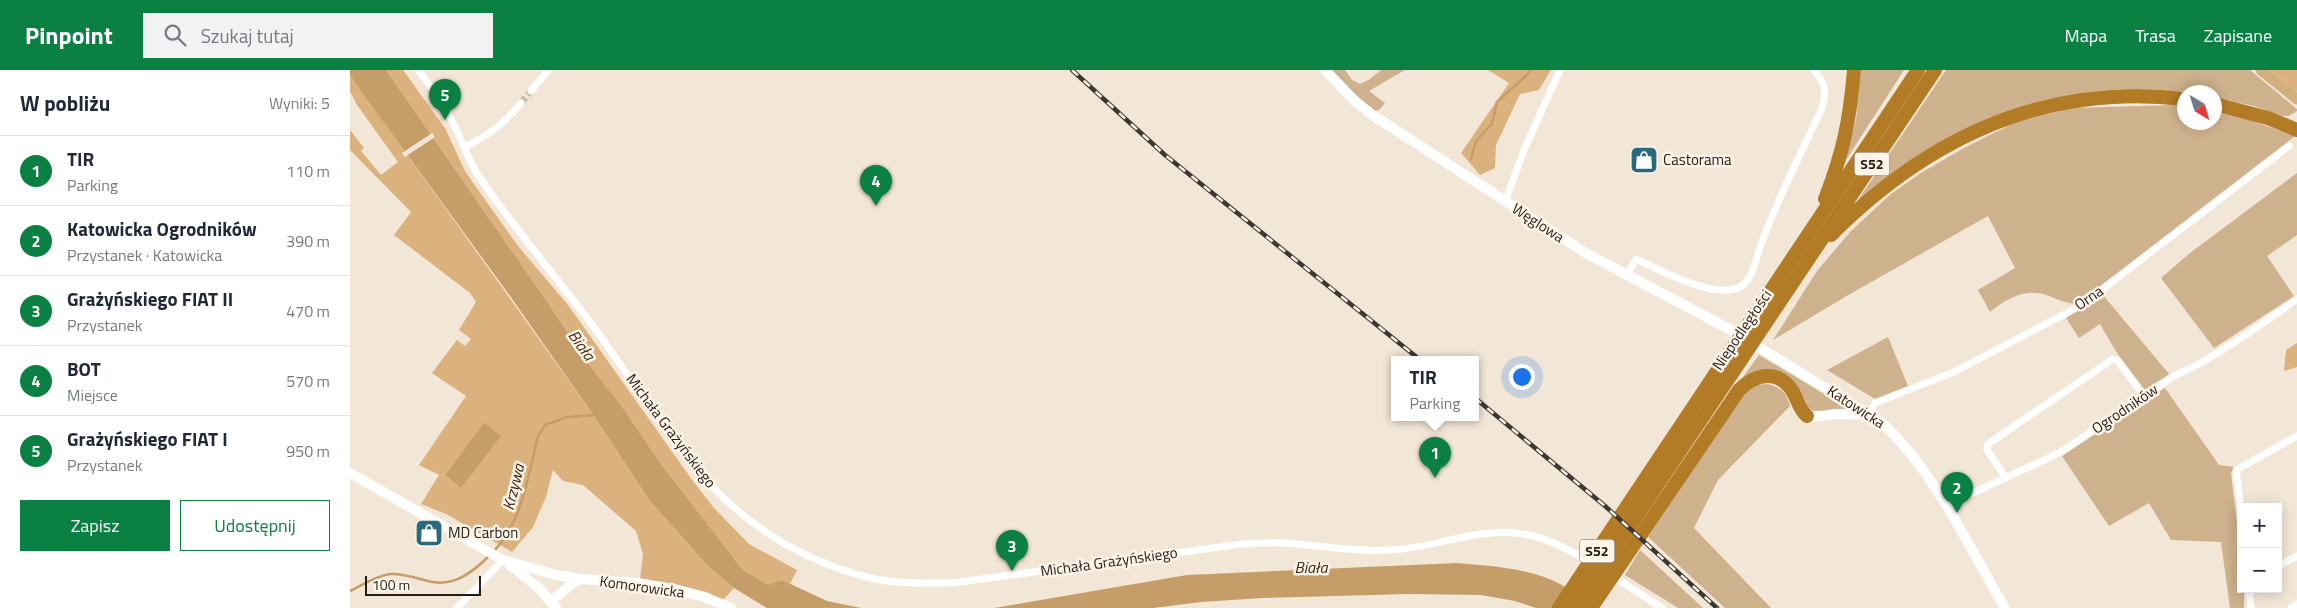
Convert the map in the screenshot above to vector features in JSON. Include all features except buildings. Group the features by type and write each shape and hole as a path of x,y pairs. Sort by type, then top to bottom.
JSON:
{"highway":[{"path":"1815,223 1842,154 1850,112 1854,70"},
{"name":"Niepodległości","path":"1575,608 1647,501 1752,332 1815,223 1918,70"},
{"name":"Niepodległości","path":"1752,332 1810,257 1935,70"},
{"path":"1810,257 1852,214 1899,175 1940,150 2002,120 2047,107 2113,96 2157,96 2177,98"},
{"path":"2222,106 2250,112 2297,130"},
{"path":"1591,608 1647,501 1747,382 1757,376 1769,376 1780,379 1789,385 1800,409 1807,416"},
{"name":"Niepodległości","path":"1559,608 1647,501"}],"main road":[{"path":"2261,70 2297,99"}],"street":[{"name":"Michała Grażyńskiego","path":"418,70 451,118 477,173 514,225 574,299 699,472 725,500 751,522 784,543 831,566 872,578 926,584 952,583 1242,544 1285,543 1350,550 1392,550 1416,548 1486,532 1510,531 1537,535 1561,544 1662,608"},
{"path":"531,91 548,70"},
{"name":"Węglowa","path":"1325,70 1355,101 1371,114 1505,202 1584,252 1704,315 1768,352"},
{"path":"1505,202 1524,150 1560,70"},
{"path":"1627,275 1636,259 1698,286 1725,290 1741,287 1751,275 1765,232 1822,108 1826,94 1822,79 1814,70"},
{"path":"464,147 486,137 502,126 521,103"},
{"name":"Orna","path":"1869,413 1875,403 1954,372 2082,305 2289,146"},
{"name":"Ogrodników","path":"1945,506 2061,452 2174,376 2203,362 2249,333 2297,299"},
{"name":"Katowicka","path":"1768,352 1869,413 1904,445 1945,506 2005,608"},
{"path":"2006,478 1987,450 1988,444 2113,359 2118,361 2144,396"},
{"path":"1807,416 1815,418 1844,414 1856,416 1869,413"},
{"path":"2240,503 2236,470 2297,436"},
{"name":"Komorowicka","path":"350,473 501,559 556,575 581,579 638,583 678,590 706,598 730,608"},
{"path":"2282,564 2297,556"},
{"path":"457,608 501,559 525,576 553,605"},
{"name":"Komorowicka","path":"553,605 573,583 581,579"},
{"path":"2249,593 2251,608"},
{"path":"2291,608 2297,604"}],"shaded area":[{"path":"350,70 386,70 587,362 623,408 661,464 743,570 768,585 782,580 827,601 861,608 767,608 734,588 707,565 650,501 592,413 510,296 366,98 350,75"},
{"path":"386,70 403,70 445,128 465,171 476,187 518,246 568,305 714,508 749,544 797,570 790,584 782,580 768,586 743,570 661,464 623,408 587,362"},
{"path":"1330,70 1345,70 1352,80 1360,84 1381,70 1405,70 1369,91 1385,103 1379,110 1375,111 1349,91"},
{"path":"1488,70 1551,70 1539,90 1520,94 1496,145 1495,168 1480,175 1461,153 1509,83"},
{"path":"1861,70 1904,70 1844,163 1856,120"},
{"path":"1946,70 2250,70 2297,109 2297,111 2289,116 2282,116 2254,106 2222,99 2222,85 2177,85 2177,91 2122,90 2038,102 1998,116 1854,206"},
{"path":"2270,70 2297,70 2297,92"},
{"path":"350,75 592,413 650,501 707,565 734,588 723,600 640,580 643,554 636,531 583,485 563,481 553,470 546,497 533,527 512,552 446,514 421,504 439,475 419,465 466,396 432,373 457,340 465,346 471,339 459,330 476,302 470,293 394,235 411,212 350,150 350,130 364,148 361,151 381,175 398,162 357,105 350,91","holes":["484,424 500,436 461,488 445,475"]},
{"path":"2175,105 2177,105 2177,130 2222,130 2222,114 2250,120 2295,136 2077,304 2043,294 2028,293 2021,294 2002,303 1990,312 1978,290 2015,268 1988,216 1773,340 1817,271 1850,232 1891,194 1921,173 1966,147 2016,122 2071,108"},
{"path":"2297,173 2297,235 2267,256 2294,296 2214,348 2161,278 2190,253"},
{"path":"2103,295 2169,374 2145,390 2117,353 2100,324 2079,338 2066,318"},
{"path":"1888,337 1908,386 1875,399 1827,370"},
{"path":"2297,343 2297,367 2284,371 2286,350"},
{"path":"1759,355 1851,410 1814,411 1809,408 1800,390 1791,382 1754,372 1743,377"},
{"path":"1766,384 1775,386 1782,391 1787,397 1790,406 1718,480 1694,528 1771,608 1725,608 1648,537 1742,395 1755,385"},
{"path":"2165,388 2219,465 2235,467 2231,473 2237,523 2237,593 2244,593 2244,608 2230,608 2221,542 2171,540 2149,503 2109,526 2062,456"},
{"path":"484,423 501,436 461,488 445,475"},
{"path":"1640,550 1703,608 1678,608 1625,575"},
{"path":"1457,563 1524,571 1550,579 1597,608 1536,608 1515,601 1481,595 1410,594 1262,598 1201,602 1153,608 994,608 1187,575"}],"pier":[{"path":"432,133 435,137 405,157 402,153"}],"waterway":[{"path":"1471,159 1476,141 1492,124 1497,102 1530,70"},
{"name":"Krzywa","path":"493,552 503,540 518,512 538,436 545,425 567,417 596,415"},
{"name":"Krzywa","path":"350,591 374,579 390,574 434,582 452,581 468,574 489,556"}],"tunnel":[{"path":"521,103 531,91"}],"railway":[{"path":"1072,70 1165,155 1415,356"},
{"path":"1479,401 1605,506 1717,608"}],"place":[{"name":"Grażyńskiego FIAT I","path":"445,120"},
{"name":"Castorama","path":"1644,160"},
{"name":"BOT","path":"876,206"},
{"name":"TIR","path":"1435,478"},
{"name":"Katowicka Ogrodników","path":"1957,513"},
{"name":"MD Carbon","path":"429,533"},
{"name":"Grażyńskiego FIAT II","path":"1012,571"}],"water label":[{"name":"Biała","path":"582,345"},
{"name":"Biała","path":"1311,567"}]}
